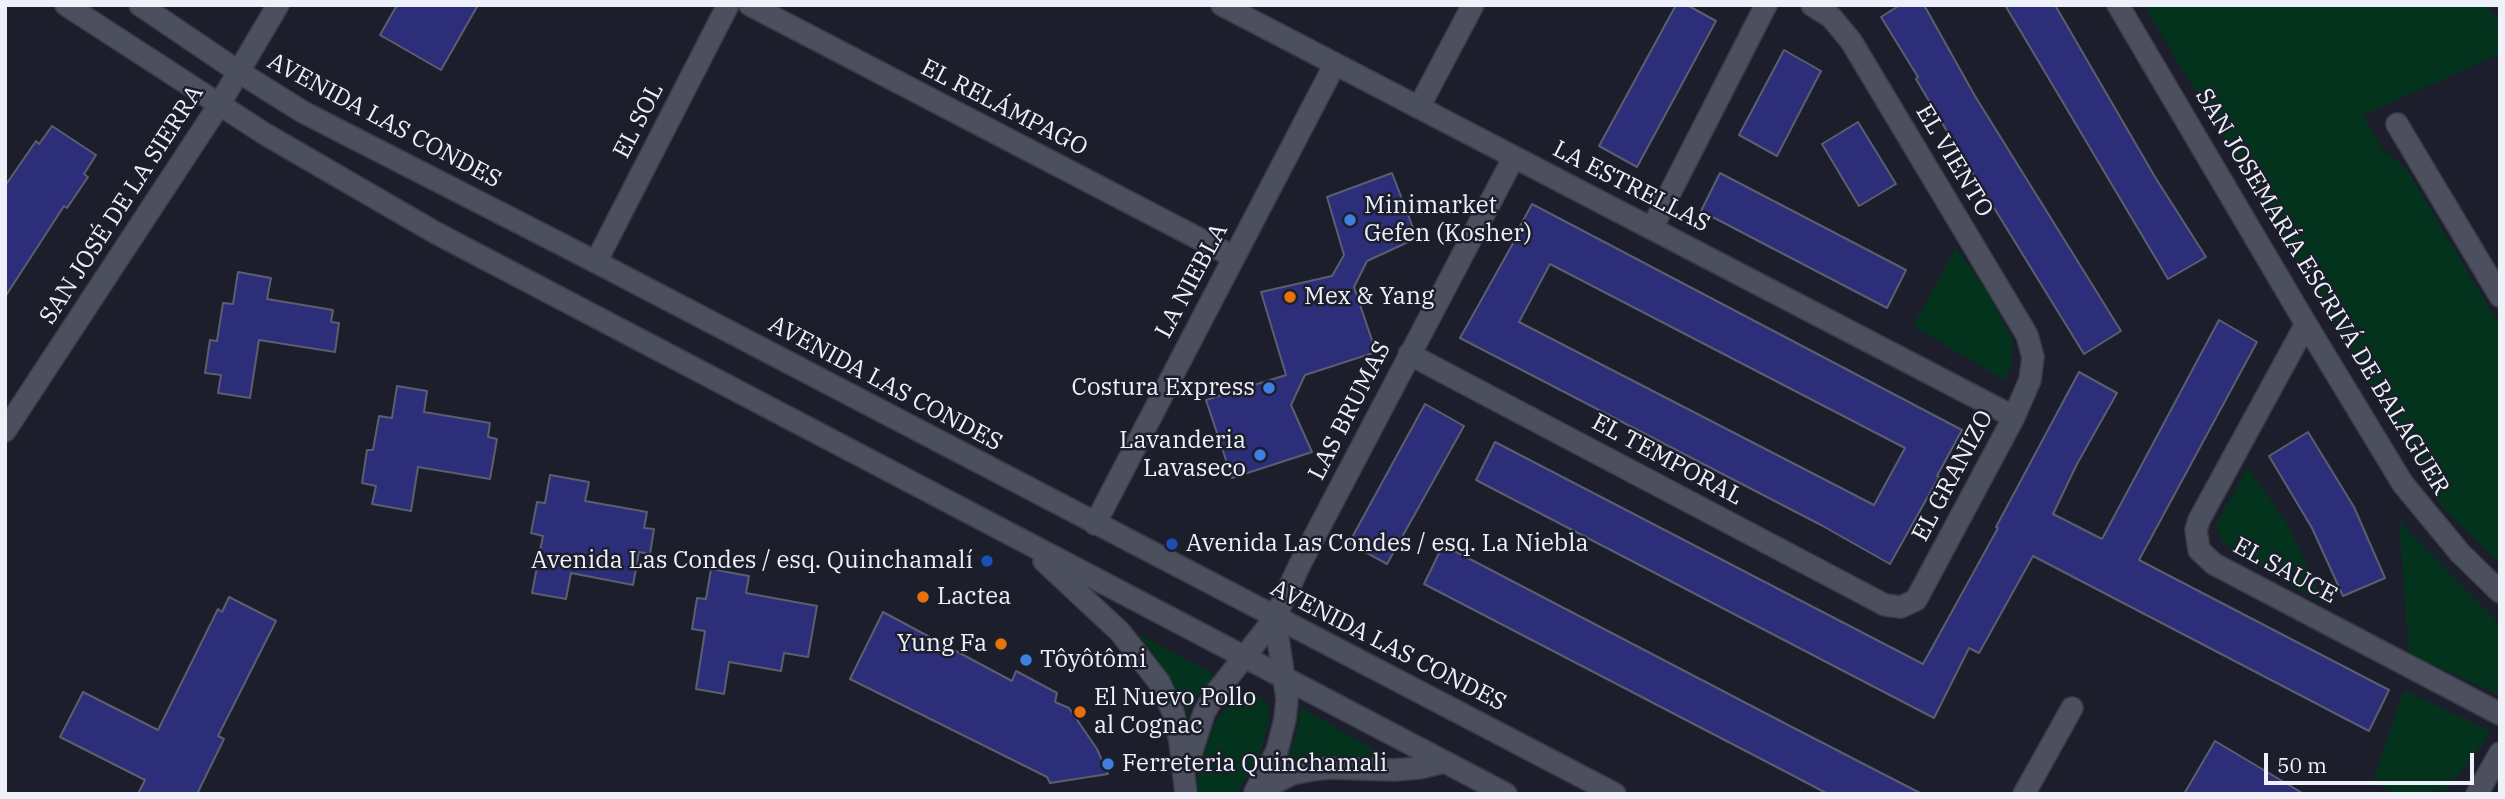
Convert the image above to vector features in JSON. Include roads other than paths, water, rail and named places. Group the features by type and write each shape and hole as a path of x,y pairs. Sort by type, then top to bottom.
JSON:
{"street":[{"path":"66,5 219,105 333,175 436,233 1506,794"},
{"name":"AVENIDA LAS CONDES","path":"140,5 239,72 316,118 1615,794"},
{"name":"SAN JOSÉ DE LA SIERRA","path":"5,431 219,105 278,5"},
{"name":"EL SOL","path":"596,262 728,5"},
{"name":"EL RELÁMPAGO","path":"750,5 1234,257"},
{"name":"LA ESTRELLAS","path":"1222,5 2014,417"},
{"path":"1419,107 1473,5"},
{"path":"1651,228 1766,5"},
{"name":"EL VIENTO","path":"1812,5 1831,16 1851,41 2027,335 2033,357"},
{"name":"SAN JOSEMARÍA ESCRIVÁ DE BALAGUER","path":"2118,5 2305,324 2403,484 2452,545 2500,592"},
{"name":"LA NIEBLA","path":"1095,524 1335,64"},
{"path":"2397,124 2500,296"},
{"name":"LAS BRUMAS","path":"1185,786 1205,713 1227,677 1275,618 1300,564 1514,156"},
{"name":"EL SAUCE","path":"2305,324 2199,520 2196,540 2199,550 2214,564 2500,714"},
{"name":"EL TEMPORAL","path":"1409,354 1885,605 1902,607"},
{"name":"EL GRANIZO","path":"1902,607 1916,600 1921,593 2014,417 2030,380 2033,357"},
{"path":"1021,541 1120,632 1154,674 1173,712 1185,786"},
{"path":"1254,793 1277,751 1283,731 1287,698 1275,618"},
{"path":"2025,794 2072,709"},
{"path":"2477,794 2500,753"},
{"path":"1254,793 1292,774 1311,770 1394,770 1444,762"}],"place":[{"name":"Minimarket Gefen (Kosher)","path":"1350,220"},
{"name":"Mex & Yang","path":"1290,297"},
{"name":"Costura Express","path":"1269,388"},
{"name":"Lavanderia Lavaseco","path":"1260,455"},
{"name":"Avenida Las Condes / esq. La Niebla","path":"1172,544"},
{"name":"Avenida Las Condes / esq. Quinchamalí","path":"987,561"},
{"name":"Lactea","path":"923,597"},
{"name":"Yung Fa","path":"1001,644"},
{"name":"Tôyôtômi","path":"1026,660"},
{"name":"El Nuevo Pollo al Cognac","path":"1080,712"},
{"name":"Ferreteria Quinchamali","path":"1108,764"}]}
